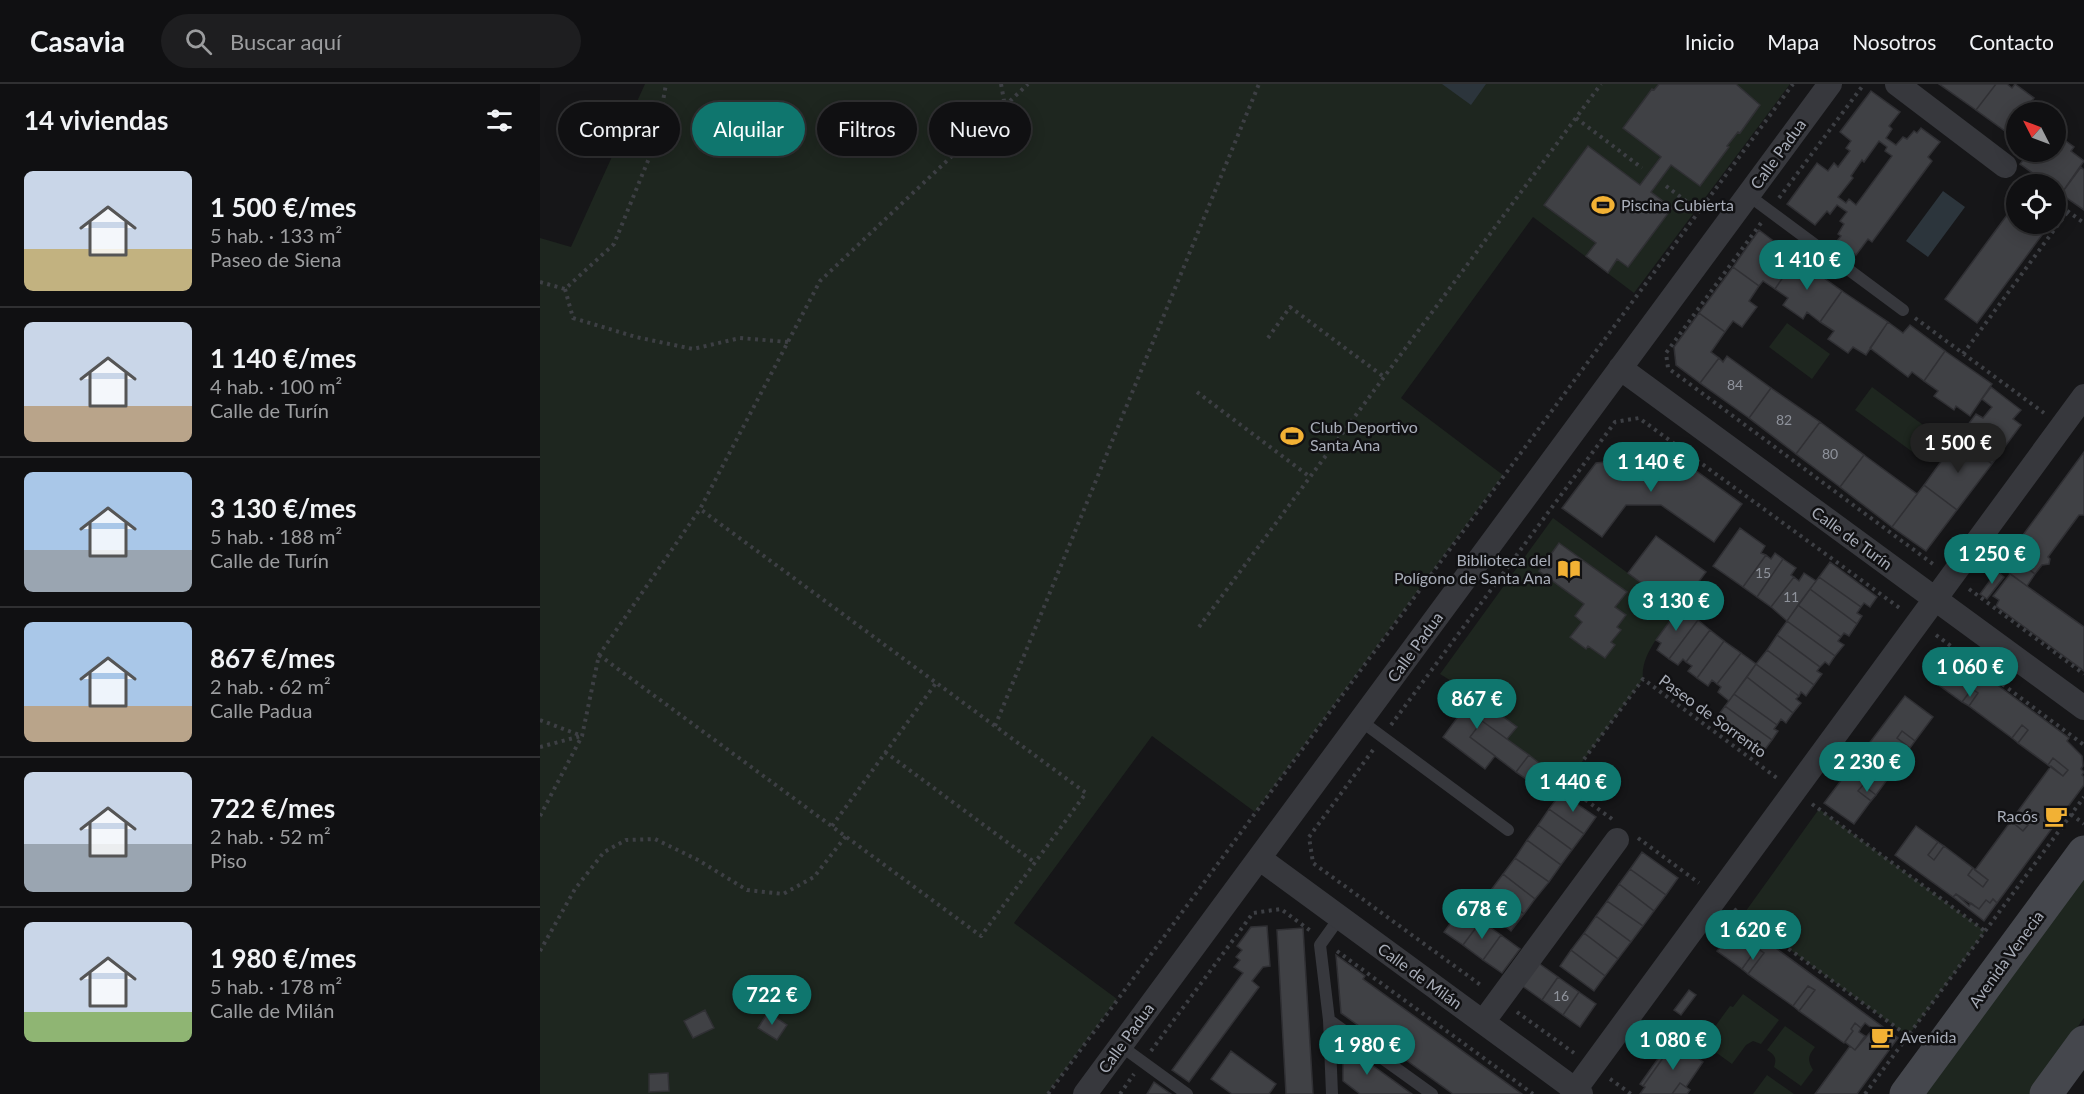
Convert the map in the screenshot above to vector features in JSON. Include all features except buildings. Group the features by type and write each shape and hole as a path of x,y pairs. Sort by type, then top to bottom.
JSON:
{"street":[{"name":"Calle Padua","path":"1085,1094 1830,84"},
{"path":"1897,84 2005,166"},
{"name":"Calle de Turín","path":"1620,368 2084,708"},
{"path":"1576,1093 1593,1066 2084,396"},
{"path":"1483,1022 1621,831"},
{"name":"Avenida Venecia","path":"1906,1094 2084,852"},
{"name":"Calle de Milán","path":"1259,858 1576,1093"},
{"path":"2046,1094 2084,1042"}],"lane":[{"path":"1748,195 1903,310"},
{"path":"1361,721 1508,830"},
{"path":"1332,1094 1329,1020 1320,945 1340,917"},
{"path":"1329,1020 1432,1094"},
{"path":"1121,1046 1187,1094"}],"path":[{"path":"565,289 614,244 656,141 666,84"},
{"path":"1001,84 1004,102"},
{"path":"1010,102 1028,84"},
{"path":"995,726 1258,84"},
{"path":"1199,627 1601,84"},
{"path":"1048,1094 1792,84"},
{"path":"1576,118 1642,168"},
{"path":"540,816 582,736 599,655 700,509 820,281 953,156"},
{"path":"1666,186 1699,211"},
{"path":"1963,354 2068,211 2084,223"},
{"path":"540,282 565,289"},
{"path":"565,289 573,318 636,337 693,349 740,338 788,342"},
{"path":"1268,338 1290,307 1384,377"},
{"path":"1903,310 2062,426"},
{"path":"1668,368 2084,674"},
{"path":"1197,392 1310,477"},
{"path":"1631,1094 1313,862 1309,837 1615,422 1640,418 2084,745"},
{"path":"599,655 981,936 1086,793 700,509"},
{"name":"Paseo de Sorrento","path":"1908,1036 1717,896 1621,831 1565,785 1643,679 1985,931"},
{"path":"832,826 936,683"},
{"path":"540,720 582,736"},
{"path":"540,747 582,736"},
{"path":"885,752 1034,862"},
{"path":"1865,1094 2084,796"},
{"path":"2071,814 2084,824"},
{"path":"540,951 575,889 604,852 626,840 655,839 698,860 747,890 783,894 814,877 846,836"},
{"path":"1120,1094 1253,913 1281,909 1533,1094"}],"shaded area":[{"path":"645,84 1790,84 1634,293 1533,217 1401,398 1503,475 1255,812 1152,736 1014,923 1117,999 1047,1094 540,1094 540,238 571,247 612,156 680,156 680,102 637,102"},
{"path":"1442,84 1486,84 1471,105"},
{"path":"1943,191 1965,207 1928,257 1906,241"},
{"path":"1787,323 1830,354 1812,379 1769,347"},
{"path":"1872,387 1942,439 1925,461 1855,410"},
{"path":"1553,518 1678,610 1649,651 1645,660 1643,679 1565,785 1507,739 1516,726 1474,695 1440,674"},
{"path":"1819,809 1985,931 1908,1036 1743,915"},
{"path":"2084,875 2084,1018 2029,1094 1923,1094"},
{"path":"1743,994 1779,1020 1761,1044 1753,1041 1746,1045 1732,1064 1703,1043 1730,1006 1733,1007"},
{"path":"1785,1026 1815,1047 1809,1058 1813,1070 1801,1086 1774,1067 1775,1057 1767,1050"},
{"path":"1767,1075 1794,1094 1753,1094"}],"place":[{"name":"Piscina Cubierta","path":"1603,205"},
{"name":"Club Deportivo Santa Ana","path":"1292,436"},
{"name":"Biblioteca del Polígono de Santa Ana","path":"1569,569"},
{"name":"Racós","path":"2056,816"},
{"name":"Avenida","path":"1882,1037"}]}
